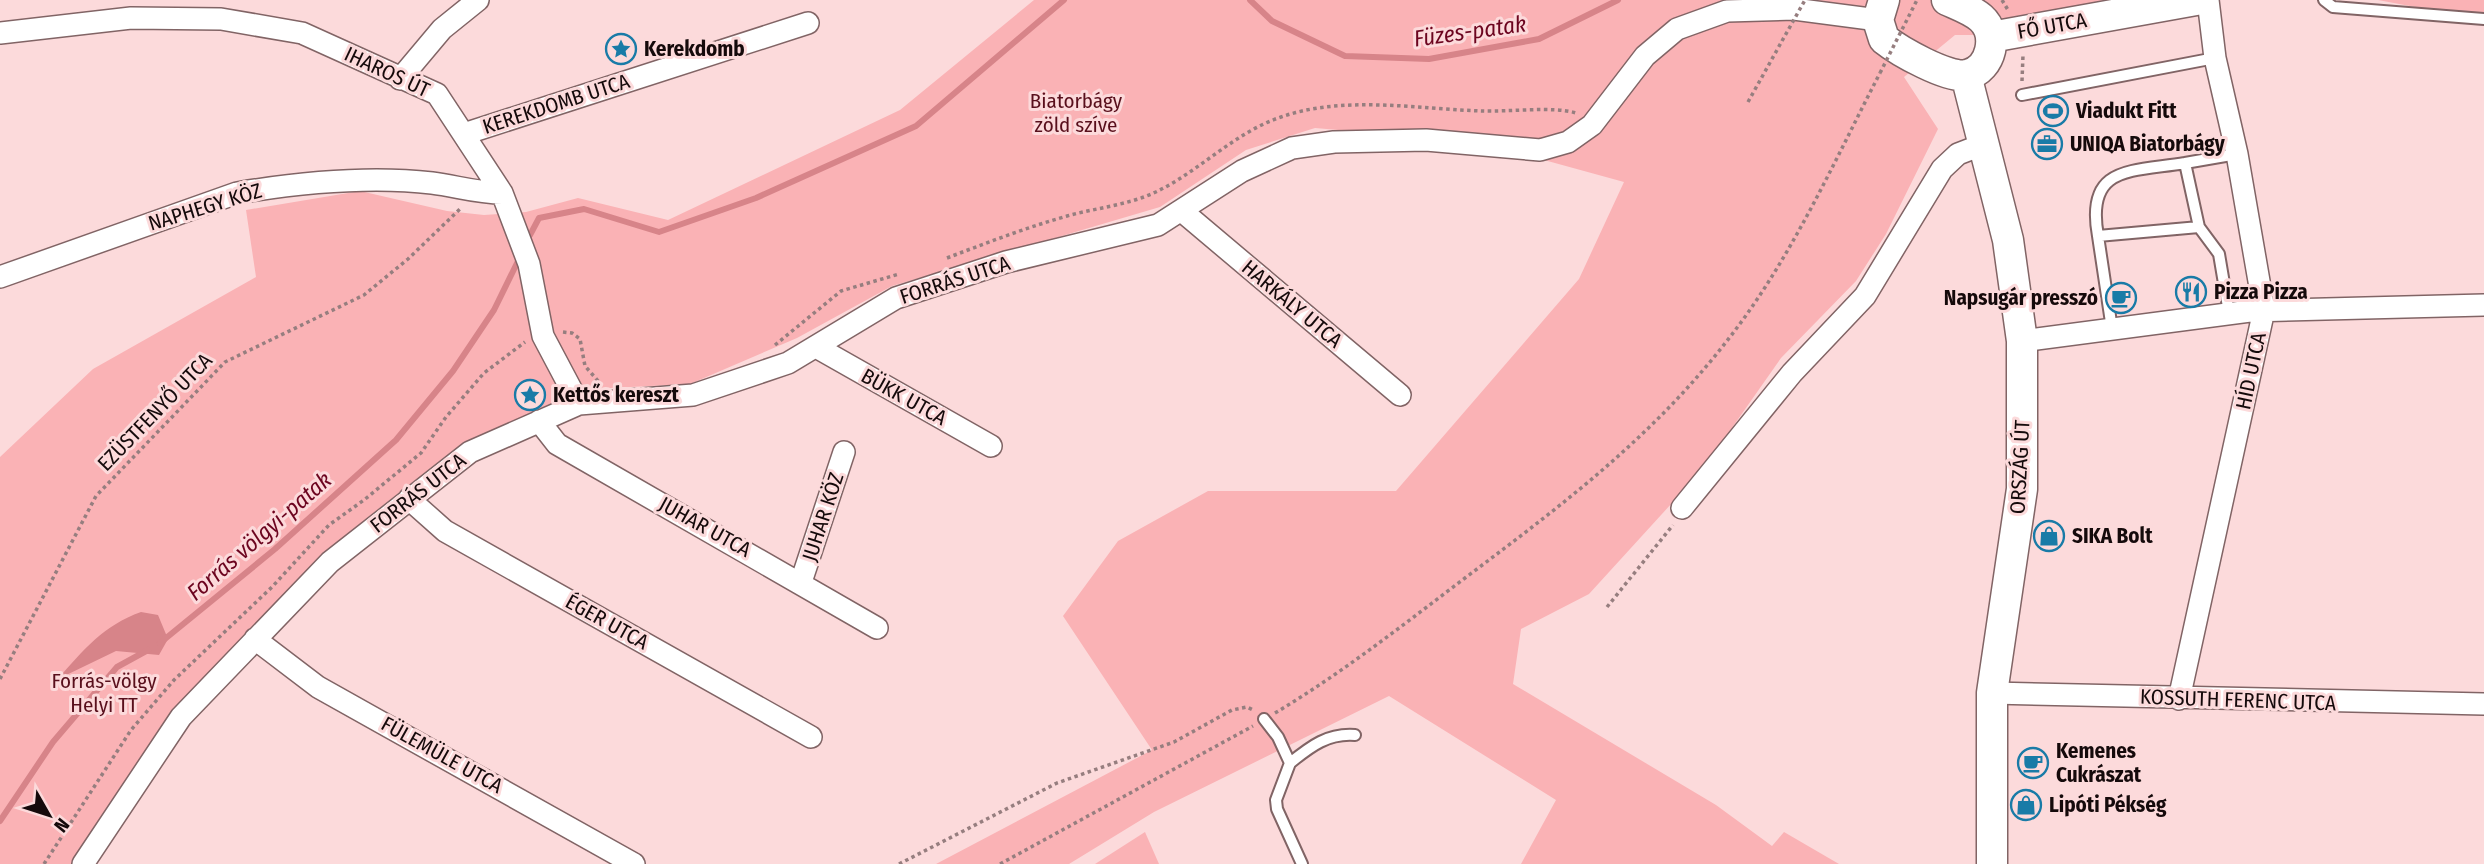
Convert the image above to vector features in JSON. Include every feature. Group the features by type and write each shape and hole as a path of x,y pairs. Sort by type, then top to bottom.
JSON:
{"main road":[{"path":"1881,10 1884,39 1893,46 1948,73 1966,75 1984,64 1991,49 1991,37 1981,18 1947,0"},
{"name":"FŐ UTCA","path":"1991,37 2196,0"},
{"name":"ORSZÁG ÚT","path":"1966,75 2008,240 2022,341 2022,489 1992,693 1992,864"}],"street":[{"path":"400,79 442,29 478,0"},
{"name":"HÍD UTCA","path":"2179,699 2264,310 2237,154 2215,58 2208,0"},
{"name":"FORRÁS UTCA","path":"83,864 181,717 330,562 470,452 579,404 693,395 788,363 818,348 896,298 1006,262 1158,225 1183,212 1242,171 1292,148 1334,142 1426,140 1540,150 1569,142 1591,125 1645,56 1677,29 1727,11 1881,10"},
{"name":"IHAROS ÚT","path":"0,33 131,18 221,19 302,33 437,94 502,193 529,264 543,336 579,404"},
{"name":"KEREKDOMB UTCA","path":"464,134 808,23"},
{"path":"1682,508 1792,373 1865,296 1942,169 1958,154 1984,144"},
{"name":"NAPHEGY KÖZ","path":"0,277 237,193 273,187 359,182 432,183 477,193 502,193"},
{"name":"HARKÁLY UTCA","path":"1183,212 1400,395"},
{"path":"2022,341 2264,310 2484,305"},
{"name":"BÜKK UTCA","path":"818,348 991,446"},
{"name":"JUHAR UTCA","path":"539,421 557,444 877,628"},
{"name":"JUHAR KÖZ","path":"801,582 844,452"},
{"name":"ÉGER UTCA","path":"409,499 445,531 811,737"},
{"name":"FÜLEMÜLE UTCA","path":"255,639 281,662 318,687 634,864"},
{"name":"KOSSUTH FERENC UTCA","path":"1992,693 2484,705"}],"lane":[{"path":"2324,0 2333,7 2484,19"},
{"path":"2022,95 2215,58"},
{"path":"2112,329 2093,211 2099,189 2114,174 2237,154"},
{"path":"2185,163 2199,227 2218,254 2229,313"},
{"path":"2098,236 2199,227"},
{"path":"1264,719 1278,737 1290,763"},
{"path":"1302,864 1277,809 1276,800 1290,763 1314,744 1339,734 1355,735"}],"path":[{"path":"1748,102 1805,0"},
{"path":"1000,864 1264,719 1363,655 1615,463 1712,361 1771,278 1917,0"},
{"path":"2022,95 2023,55"},
{"path":"938,262 1021,229 1146,196 1175,181 1245,133 1282,116 1311,110 1389,104 1479,111 1535,112 1561,108 1580,115 1591,125"},
{"name":"EZÜSTFENYŐ UTCA","path":"0,679 96,496 225,362 364,295 408,259 477,193"},
{"path":"767,349 841,292 901,274"},
{"path":"543,336 556,332 572,332 580,339 588,371 595,380 606,384"},
{"path":"1606,607 1669,533 1682,508"},
{"path":"899,864 1057,783 1174,742 1232,710 1247,707 1264,719"}],"green space":[{"path":"1034,0 2148,0 2000,35 1955,35 1904,77 1938,129 1886,234 1856,281 1781,358 1703,469 1589,594 1521,629 1513,684 1716,805 1772,846 1784,832 1839,864 1521,864 1556,800 1389,696 1154,812 1069,864 936,864 1152,750 1063,616 1118,541 1208,491 1396,491 1579,279 1624,182 1479,142 1315,128 1246,150 1160,207 892,286 797,338 690,384 591,389 576,396 512,433 330,562 181,717 83,864 0,864 0,457 93,369 256,277 246,210 360,191 447,211 484,215 526,212 578,198 668,220 900,110"},
{"path":"2378,0 2484,0 2484,20"},
{"path":"1145,832 1159,864 1095,864"}],"shaded area":[{"path":"141,612 158,615 168,639 159,655 116,651 58,679 85,648 105,631"}],"waterway":[{"path":"530,235 539,218 584,209 659,232 756,198 916,126 1064,0"},
{"name":"Füzes-patak","path":"1250,0 1272,21 1345,56 1429,59 1539,39 1618,0"},
{"name":"Forrás völgyi-patak","path":"160,643 275,549 396,440 453,371 494,310 520,257"},
{"name":"Forrás völgyi-patak","path":"0,821 53,742 117,667 148,650"}],"place":[{"name":"Kerekdomb","path":"621,49"},
{"name":"Viadukt Fitt","path":"2053,111"},
{"name":"UNIQA Biatorbágy","path":"2047,144"},
{"name":"Pizza Pizza","path":"2191,292"},
{"name":"Napsugár presszó","path":"2121,298"},
{"name":"Kettős kereszt","path":"530,395"},
{"name":"SIKA Bolt","path":"2049,536"},
{"name":"Kemenes Cukrászat","path":"2033,763"},
{"name":"Lipóti Pékség","path":"2026,805"}],"park label":[{"name":"Biatorbágy zöld szíve","path":"1076,113"},
{"name":"Forrás-völgy Helyi TT","path":"104,693"}]}
